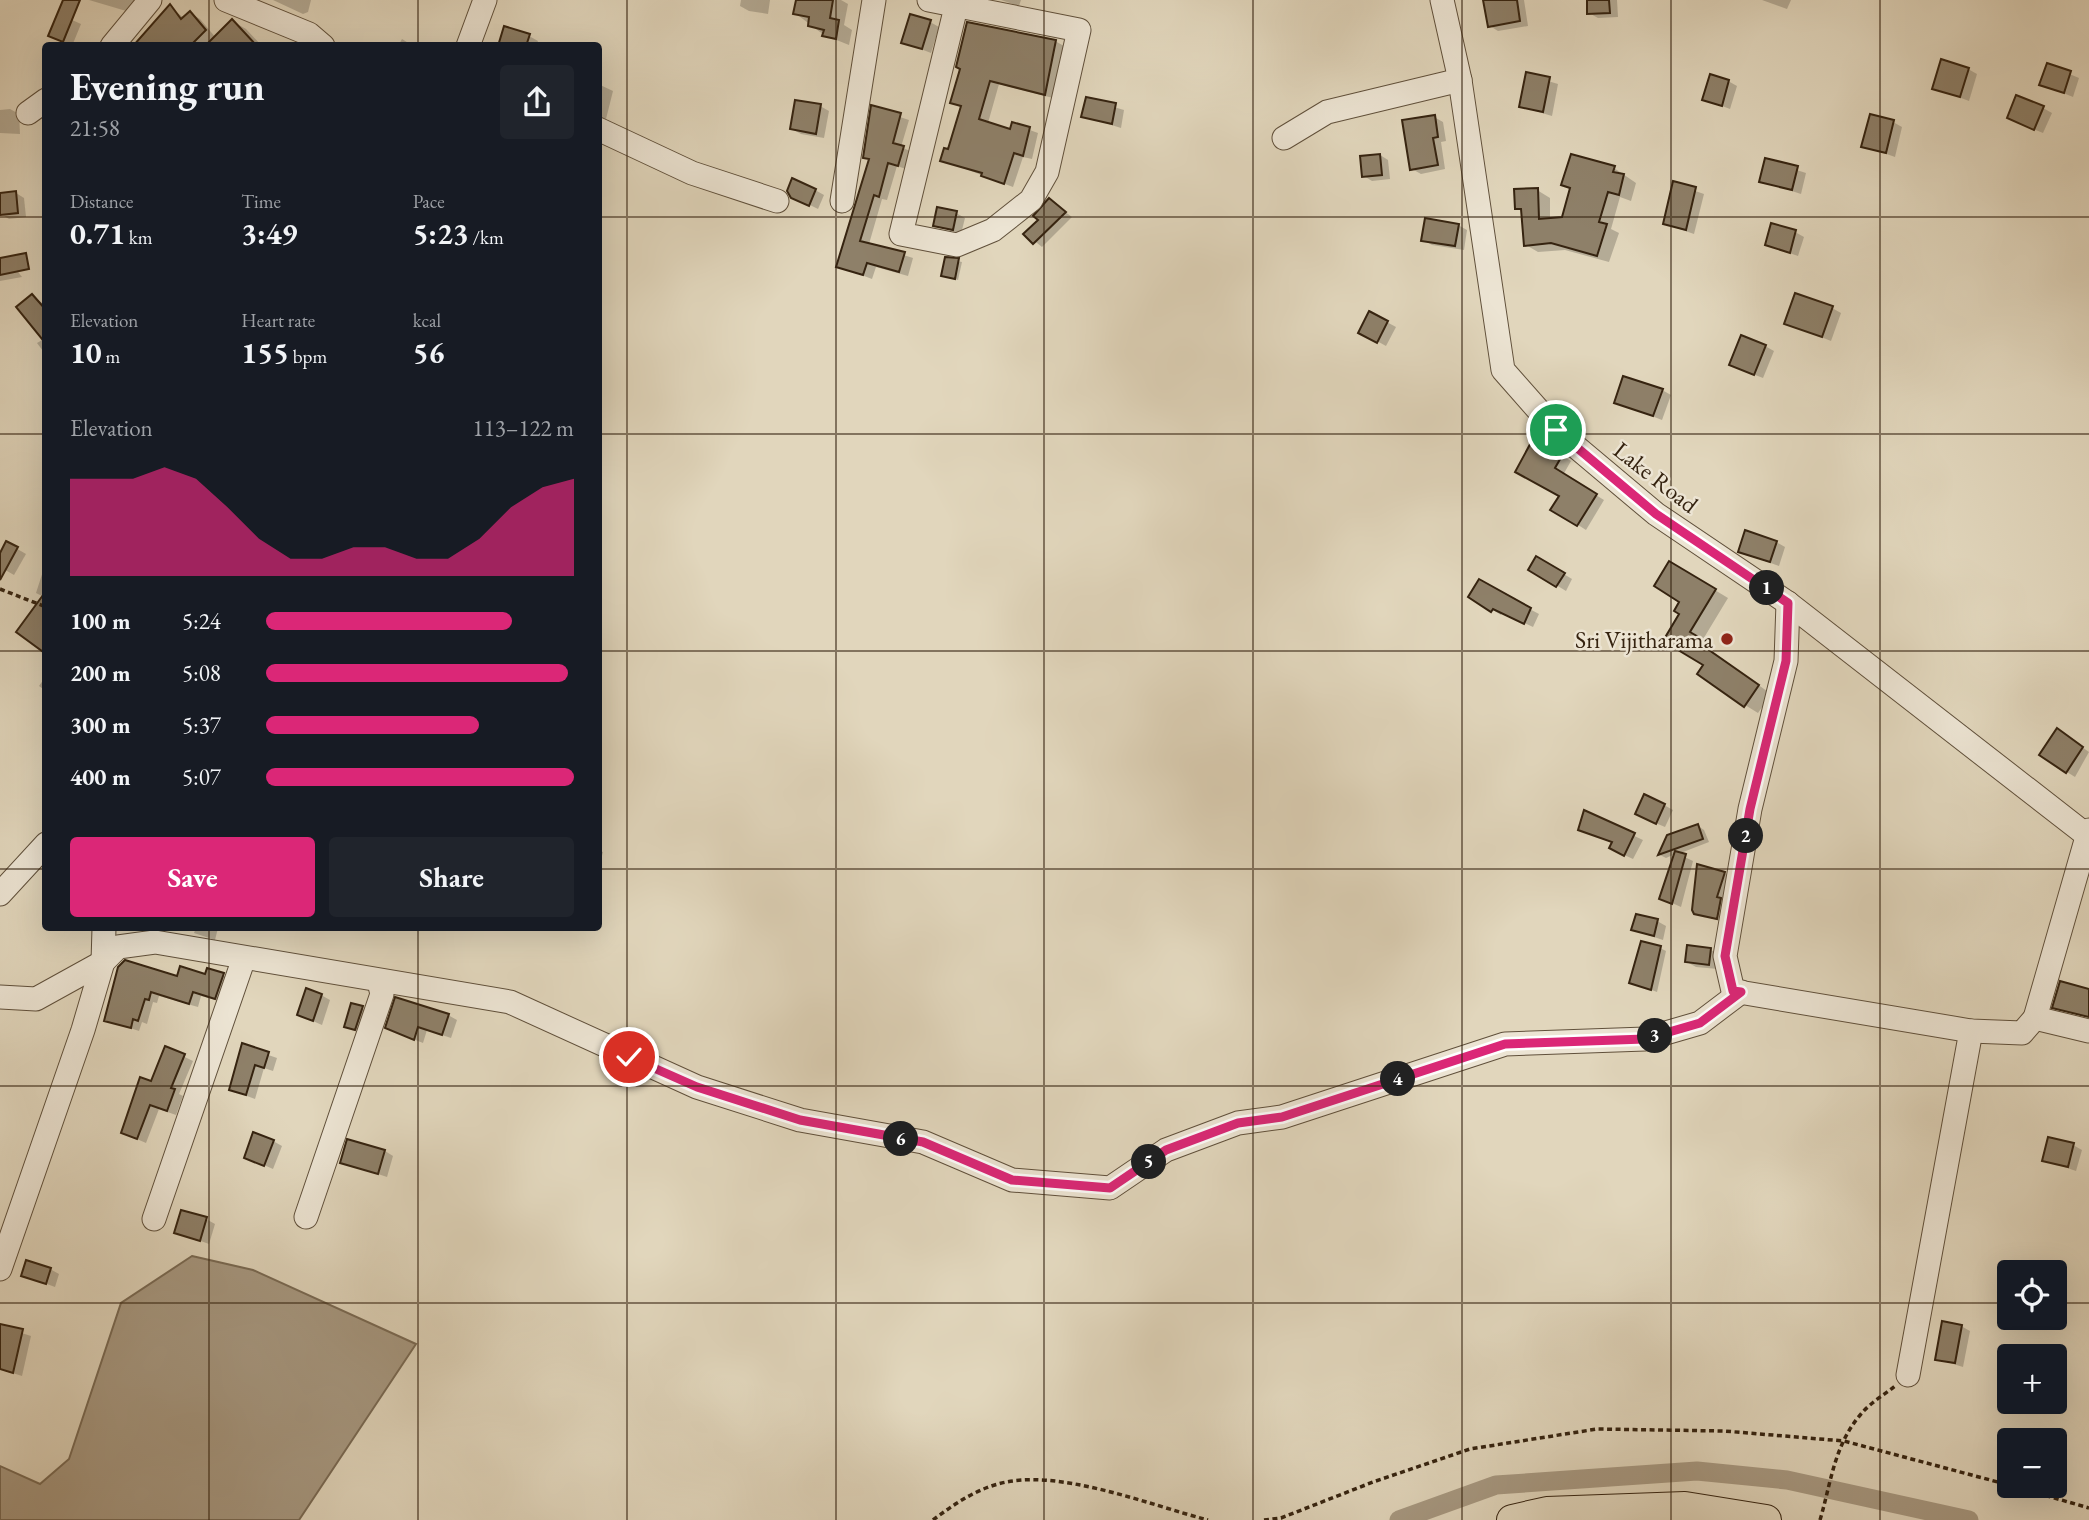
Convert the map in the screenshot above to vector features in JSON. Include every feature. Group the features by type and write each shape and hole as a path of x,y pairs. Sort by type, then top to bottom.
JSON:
{"main road":[{"path":"1512,1520 1547,1512 1685,1507 1766,1520"}],"street":[{"path":"115,42 150,0"},
{"path":"226,0 310,42"},
{"path":"469,42 485,0"},
{"path":"842,201 874,0"},
{"path":"929,0 1079,30 1047,172 1031,200 993,230 957,245 901,234 956,7"},
{"name":"Lake Road","path":"1442,0 1460,80 1503,370 1556,430 1656,514 1788,603 2088,835"},
{"path":"1284,138 1327,112 1460,80"},
{"path":"602,131 692,173 777,201"},
{"path":"1788,603 1786,661 1750,809 1725,956 1733,991 1971,1031 2022,1033 2035,1018 2088,835"},
{"path":"0,894 42,848"},
{"path":"0,1269 103,962 104,931"},
{"path":"0,997 36,999 103,962 118,947 138,942 155,942 379,982 510,1002 697,1087 800,1120 923,1142 1012,1180 1110,1188 1166,1150 1238,1123 1295,1113 1505,1044 1645,1039 1700,1023 1741,992"},
{"path":"155,1219 244,958"},
{"path":"306,1217 382,994 379,982"},
{"path":"2035,1018 2089,1031"},
{"path":"1908,1375 1971,1031"}],"path":[{"path":"0,589 42,605"},
{"path":"1820,1520 1834,1459 1844,1441 1861,1413 1908,1375"},
{"path":"1264,1520 1281,1518 1373,1482 1470,1449 1597,1429 1724,1431 1844,1441 1997,1481"},
{"path":"933,1520 961,1499 1000,1483 1057,1481 1093,1487 1208,1520"},
{"path":"2055,1498 2089,1508"}],"shaded area":[{"path":"192,1256 253,1270 416,1344 299,1520 0,1520 0,1466 40,1484 69,1459 121,1303"}],"building":[{"path":"63,0 80,0 63,42 48,36"},
{"path":"796,0 833,0 830,18 839,20 836,39 822,36 824,30 808,26 809,17 793,14"},
{"path":"1483,0 1517,0 1520,21 1488,27"},
{"path":"1587,0 1609,0 1610,13 1587,14"},
{"path":"170,4 181,19 190,11 206,30 194,42 137,42"},
{"path":"910,14 931,20 922,49 901,43"},
{"path":"232,19 253,42 209,42"},
{"path":"967,22 1056,40 1045,95 990,81 979,119 1010,129 1012,122 1030,127 1023,156 1014,153 1004,184 981,176 982,173 940,161 944,148 948,149 961,106 950,103 960,69 956,67"},
{"path":"504,26 530,34 527,42 499,42"},
{"path":"1941,59 1969,68 1960,97 1932,89"},
{"path":"2047,63 2071,71 2064,93 2039,85"},
{"path":"1526,72 1550,77 1543,112 1519,107"},
{"path":"1710,74 1729,80 1722,106 1702,100"},
{"path":"2016,95 2044,106 2034,130 2007,118"},
{"path":"1086,97 1116,103 1112,124 1081,117"},
{"path":"795,100 821,104 816,134 790,129"},
{"path":"871,105 901,113 893,143 904,146 898,166 888,163 879,197 874,195 860,241 905,252 899,272 867,263 863,275 836,267 869,159 863,158"},
{"path":"1870,114 1894,120 1886,153 1861,147"},
{"path":"1435,115 1438,137 1433,138 1438,165 1410,170 1402,120"},
{"path":"1380,154 1382,175 1362,177 1360,156"},
{"path":"1571,154 1615,166 1613,172 1624,174 1619,195 1608,192 1599,222 1607,224 1597,256 1551,243 1524,246 1521,209 1515,209 1514,189 1538,188 1539,219 1562,217 1570,188 1561,185"},
{"path":"1765,158 1798,166 1792,190 1759,182"},
{"path":"792,178 816,189 809,206 791,198 787,191"},
{"path":"1673,181 1696,187 1686,230 1663,224"},
{"path":"16,191 18,213 0,215 0,193"},
{"path":"1049,198 1066,212 1033,244 1023,234 1038,220 1033,216"},
{"path":"937,207 957,211 953,230 933,226"},
{"path":"1425,218 1459,224 1455,246 1421,241"},
{"path":"1771,223 1796,230 1790,253 1765,245"},
{"path":"26,253 29,269 0,275 0,258"},
{"path":"945,257 959,258 955,279 941,276"},
{"path":"1795,293 1833,306 1822,337 1784,324"},
{"path":"32,294 42,305 42,339 16,307"},
{"path":"1369,311 1388,321 1377,343 1358,333"},
{"path":"1741,335 1766,345 1754,375 1729,365"},
{"path":"1623,376 1663,389 1653,416 1614,403"},
{"path":"1534,437 1563,454 1555,468 1597,494 1577,526 1550,510 1559,496 1515,472"},
{"path":"1745,530 1777,541 1770,562 1738,552"},
{"path":"6,541 18,547 0,580 0,553"},
{"path":"1536,556 1565,573 1556,587 1528,570"},
{"path":"1669,561 1716,589 1690,632 1702,639 1699,643 1759,685 1744,707 1697,674 1703,665 1663,641 1679,614 1674,611 1679,602 1654,586"},
{"path":"1479,579 1531,608 1524,624 1493,609 1491,612 1468,597"},
{"path":"42,596 42,651 16,632"},
{"path":"2057,728 2083,747 2066,773 2039,755"},
{"path":"1644,794 1665,804 1656,824 1635,814"},
{"path":"1584,810 1635,833 1624,856 1609,848 1612,842 1578,830"},
{"path":"1698,824 1703,839 1658,855 1667,835"},
{"path":"1675,851 1686,854 1672,904 1659,899"},
{"path":"1697,864 1725,872 1717,897 1721,898 1717,919 1694,914 1692,910"},
{"path":"1636,914 1658,919 1654,936 1631,930"},
{"path":"1641,941 1661,946 1651,990 1629,983"},
{"path":"1687,945 1711,948 1709,965 1685,962"},
{"path":"125,960 177,976 180,966 205,974 207,968 224,973 215,999 193,992 189,1004 151,992 149,1000 145,999 138,1021 133,1019 131,1028 104,1021 118,967"},
{"path":"2060,981 2089,989 2089,1017 2052,1008"},
{"path":"306,988 322,994 313,1021 297,1015"},
{"path":"395,997 449,1014 442,1035 418,1027 414,1040 385,1028"},
{"path":"351,1003 363,1006 355,1030 344,1027"},
{"path":"242,1043 269,1052 264,1068 255,1065 246,1095 229,1090"},
{"path":"165,1046 185,1054 171,1088 175,1089 167,1111 150,1105 137,1139 121,1133 140,1077 151,1081"},
{"path":"253,1132 274,1140 264,1166 244,1158"},
{"path":"2048,1137 2074,1143 2068,1167 2042,1161"},
{"path":"347,1139 385,1150 378,1174 340,1163"},
{"path":"181,1210 207,1217 200,1241 174,1233"},
{"path":"26,1260 51,1268 46,1284 21,1276"},
{"path":"1942,1321 1962,1325 1955,1363 1935,1360"},
{"path":"0,1324 23,1329 13,1373 0,1369"}],"waterway":[{"path":"1399,1520 1496,1485 1697,1471 1787,1480 1969,1520"}],"place":[{"name":"Sri Vijitharama","path":"1727,639"}],"route":[{"path":"629,1057 697,1087 800,1120 923,1142 1012,1180 1110,1188 1166,1150 1238,1123 1282,1117 1505,1044 1583,1039 1645,1039 1700,1023 1741,992 1733,991 1725,956 1750,809 1786,661 1788,603 1656,514 1556,430"}]}
